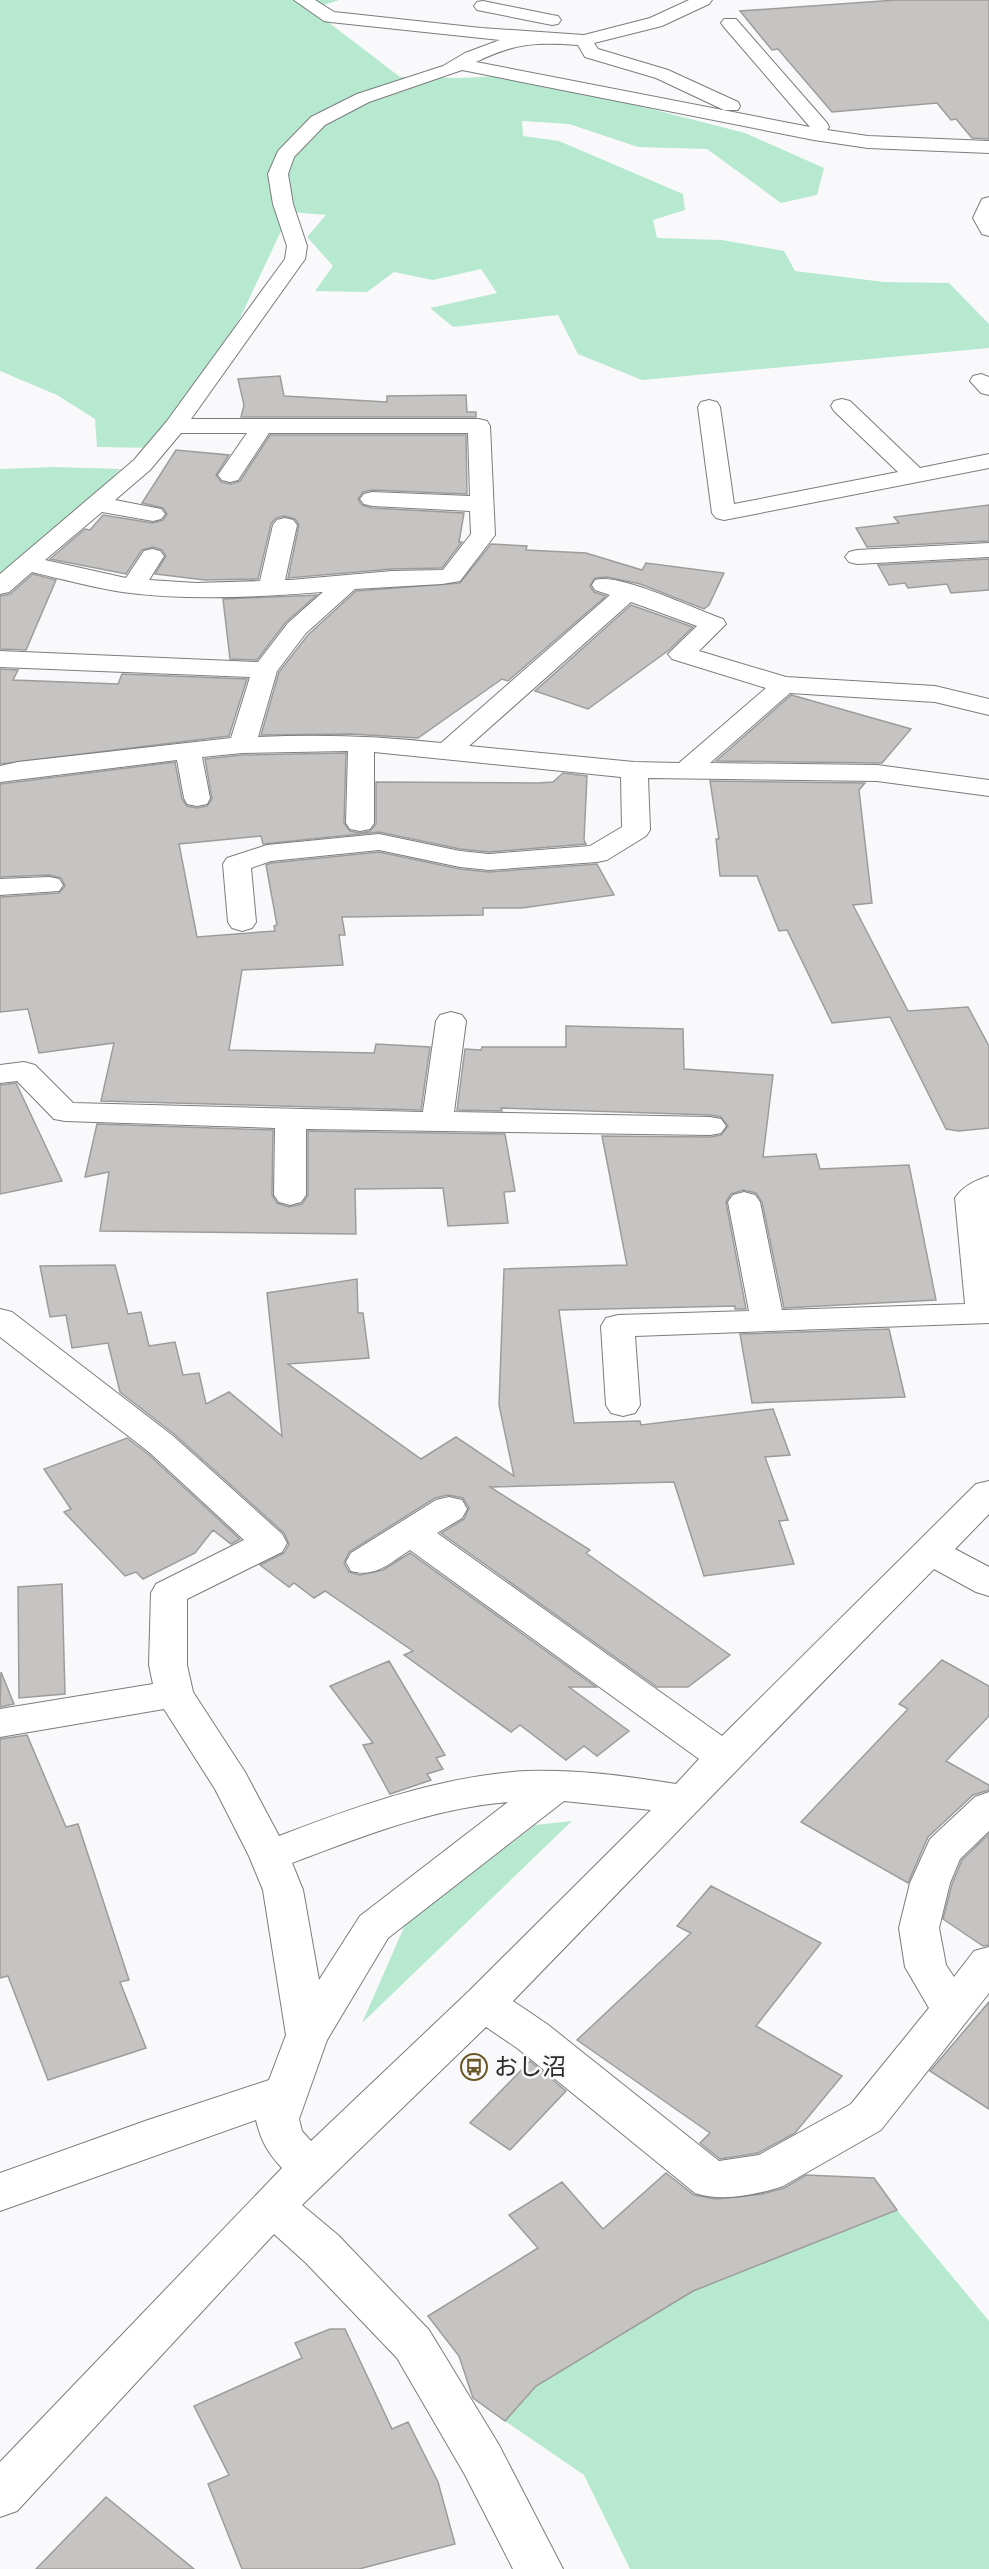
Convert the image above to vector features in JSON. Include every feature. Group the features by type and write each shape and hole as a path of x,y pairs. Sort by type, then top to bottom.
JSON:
{"street":[{"path":"303,0 330,17 480,33 584,40 656,22 703,0"},
{"path":"483,6 616,32"},
{"path":"730,23 820,127 814,134"},
{"path":"0,587 142,465 175,426 295,259 297,246 283,204 278,174 285,155 318,121 363,98 449,70 471,57 510,42 545,36"},
{"path":"584,40 591,53 662,74 774,126"},
{"path":"460,64 814,134 868,142 989,147"},
{"path":"989,203 983,218 989,230"},
{"path":"842,406 915,476"},
{"path":"709,407 724,513 989,461"},
{"path":"26,563 133,586 231,590 346,584 386,579 434,579 451,576 483,535 479,426 175,426"},
{"path":"230,475 262,426"},
{"path":"372,500 481,504"},
{"path":"98,504 153,514"},
{"path":"271,588 285,525"},
{"path":"857,557 989,550"},
{"path":"133,586 152,556"},
{"path":"242,745 265,670 297,628 346,584"},
{"path":"604,585 628,591 673,611 714,624 681,654 784,685 935,694 989,707"},
{"path":"447,752 628,591"},
{"path":"0,659 265,670"},
{"path":"686,770 784,685"},
{"path":"9,772 242,745 328,742 382,744 634,770 877,773 989,788"},
{"path":"360,823 361,745"},
{"path":"9,772 30,746"},
{"path":"188,751 197,798"},
{"path":"242,922 237,864 267,853 379,842 460,859 489,862 597,854 636,830 634,770"},
{"path":"0,887 50,885"},
{"path":"437,1122 451,1021"},
{"path":"0,1074 24,1071 65,1112 291,1119 710,1126"},
{"path":"290,1195 291,1119"},
{"path":"623,1405 618,1326 983,1314 971,1198 989,1186"},
{"path":"744,1202 768,1321"},
{"path":"0,1320 161,1444 269,1543 169,1593 168,1665 174,1694 231,1782 269,1856 283,1890 307,2035"},
{"path":"0,2495 272,2206 484,2003 685,1800 724,1757 989,1493"},
{"path":"364,1562 449,1509"},
{"path":"411,1533 724,1757"},
{"path":"931,1552 989,1584"},
{"path":"0,1723 174,1694"},
{"path":"269,1856 316,1838 432,1802 503,1788 555,1787 623,1790 685,1800"},
{"path":"310,2168 282,2139 278,2119 307,2035 374,1927 555,1787"},
{"path":"951,2009 926,1967 919,1928 930,1883 944,1850 989,1807"},
{"path":"484,2003 532,2036 711,2180 767,2173 866,2117 989,1963"},
{"path":"0,2192 160,2134 288,2092"},
{"path":"272,2206 322,2248 413,2344 482,2460 539,2569"}],"green space":[{"path":"0,0 339,0 311,9 400,77 460,78 519,75 745,133 824,168 817,195 781,203 707,149 638,147 569,124 522,121 523,136 559,141 683,194 685,210 653,220 657,238 722,240 784,251 795,271 884,282 949,283 989,324 989,348 642,380 578,354 558,315 453,327 430,308 497,293 481,269 433,280 394,272 367,292 315,291 333,266 307,237 326,215 290,212 240,318 156,448 97,447 95,419 57,395 0,371"},
{"path":"53,467 121,469 0,584 0,469"},
{"path":"572,1821 362,2023 405,1925 535,1825"},
{"path":"897,2210 989,2321 989,2569 630,2569 584,2475 505,2421 536,2386 693,2291"}],"building":[{"path":"896,0 989,0 989,139 972,138 956,119 951,120 937,103 832,112 778,49 772,50 740,11"},
{"path":"280,376 284,396 387,402 387,396 466,395 467,412 476,412 476,417 241,417 244,405 238,379"},
{"path":"270,435 466,435 467,494 372,490 363,492 358,499 362,505 372,508 464,513 459,542 462,542 442,568 392,569 288,578 299,525 295,519 284,516 276,518 271,524 258,579 205,580 155,574 166,556 162,550 153,547 142,550 126,574 50,559 85,529 90,530 103,515 153,523 163,520 167,514 163,508 142,503 176,450 229,455 216,475 221,482 231,484 240,481"},
{"path":"989,505 989,541 867,547 856,528 899,523 894,517"},
{"path":"491,544 527,546 526,550 586,553 642,570 646,563 724,573 709,605 704,609 640,584 607,577 595,578 590,586 594,592 606,596 508,681 502,679 418,738 350,734 261,735 279,672 308,635 356,591 460,583"},
{"path":"989,559 989,590 951,593 947,584 908,588 905,583 889,585 878,565"},
{"path":"33,574 56,580 26,650 0,649 0,596 10,594"},
{"path":"317,595 286,622 257,660 230,659 223,599"},
{"path":"631,605 693,627 669,650 588,709 535,691"},
{"path":"0,669 18,670 13,680 118,684 122,674 247,679 229,736 0,764"},
{"path":"791,695 911,729 882,763 716,761"},
{"path":"346,753 344,823 350,831 360,833 370,831 376,824 376,782 538,783 553,782 563,773 587,776 584,840 586,844 489,852 460,849 379,832 263,844 261,836 179,844 197,937 275,931 274,926 277,925 266,865 379,852 460,869 489,872 597,864 614,895 522,908 483,908 483,915 342,917 345,935 339,935 343,965 242,970 229,1050 374,1053 376,1044 430,1047 421,1110 101,1101 114,1043 39,1053 28,1009 0,1012 0,897 59,893 65,886 61,878 49,875 0,877 0,784 175,762 182,799 187,806 197,808 207,806 212,799 205,759 242,755"},
{"path":"710,781 865,783 859,790 872,903 853,905 908,1011 968,1007 989,1046 989,1128 959,1131 946,1129 890,1017 832,1023 787,930 779,931 757,876 720,876 716,839 719,839"},
{"path":"566,1026 683,1029 684,1069 773,1075 763,1157 816,1154 820,1169 909,1165 936,1300 784,1308 762,1202 756,1193 743,1190 731,1194 726,1202 746,1309 735,1309 735,1306 559,1310 574,1423 640,1421 641,1425 773,1409 790,1455 765,1457 788,1520 779,1521 794,1564 704,1576 674,1482 490,1487 590,1550 586,1553 730,1655 688,1687 657,1687 441,1533 464,1519 469,1508 463,1498 448,1495 435,1498 349,1552 344,1563 349,1572 360,1575 383,1570 410,1553 596,1687 569,1687 629,1731 597,1756 584,1746 566,1760 520,1725 511,1732 404,1655 413,1651 325,1591 314,1598 294,1583 289,1587 260,1565 284,1553 289,1544 284,1533 174,1434 120,1392 108,1343 72,1348 66,1315 50,1317 40,1266 115,1265 128,1314 141,1312 149,1346 175,1342 183,1375 199,1373 206,1404 229,1392 282,1436 267,1293 357,1279 358,1313 363,1313 369,1358 288,1364 421,1459 456,1437 514,1476 499,1405 504,1269 627,1265 602,1136 710,1137 721,1135 728,1126 721,1117 710,1115 501,1108 502,1111 457,1110 465,1049 566,1047"},
{"path":"16,1083 62,1181 0,1194 0,1085"},
{"path":"97,1124 273,1130 272,1195 277,1203 289,1207 302,1204 308,1195 308,1131 505,1134 515,1191 504,1192 508,1223 448,1226 443,1188 355,1189 356,1234 100,1231 109,1172 85,1177"},
{"path":"889,1329 905,1397 752,1403 740,1334"},
{"path":"127,1438 148,1454 240,1539 231,1544 213,1530 195,1553 143,1579 136,1572 125,1576 64,1512 71,1509 44,1469"},
{"path":"62,1584 65,1694 19,1698 18,1587"},
{"path":"942,1660 989,1686 989,1716 946,1761 989,1785 989,1790 973,1795 928,1837 908,1883 801,1822 908,1709 899,1704"},
{"path":"389,1661 445,1755 436,1758 443,1769 427,1774 431,1780 390,1794 363,1745 373,1743 330,1686"},
{"path":"1,1672 14,1704 0,1707"},
{"path":"27,1735 66,1827 78,1824 129,1980 120,1982 146,2048 48,2080 8,1976 0,1978 0,1739"},
{"path":"989,1834 989,1945 983,1946 943,1919 952,1884 962,1860"},
{"path":"711,1886 821,1943 756,2026 842,2076 795,2133 758,2153 720,2159 700,2143 710,2133 577,2040 691,1933 677,1926"},
{"path":"989,2002 989,2109 930,2071"},
{"path":"530,2061 566,2091 510,2150 470,2123"},
{"path":"666,2173 694,2195 716,2199 762,2194 784,2188 806,2175 874,2178 897,2210 693,2291 536,2386 505,2421 473,2398 459,2356 428,2316 538,2248 509,2215 562,2182 603,2229"},
{"path":"330,2329 345,2329 392,2429 408,2422 438,2482 455,2544 359,2569 242,2569 208,2484 229,2475 194,2406 302,2358 295,2343"},
{"path":"106,2497 194,2569 36,2569"}],"place":[{"name":"おし沼","path":"474,2067"}]}
